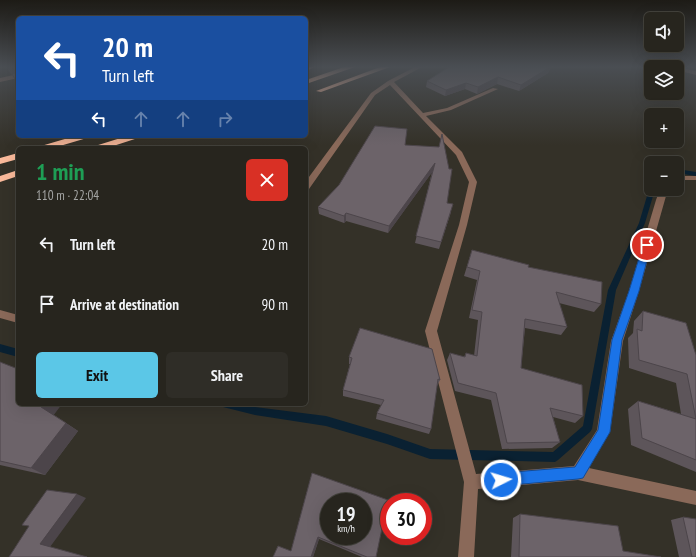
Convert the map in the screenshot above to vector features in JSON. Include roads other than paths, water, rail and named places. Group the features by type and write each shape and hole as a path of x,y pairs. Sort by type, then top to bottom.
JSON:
{"highway":[{"path":"51,146 77,138"},
{"path":"104,146 129,138"},
{"path":"0,161 16,157"},
{"path":"0,179 16,174"}],"street":[{"path":"308,184 374,93"},
{"path":"401,93 459,154 473,182 463,225 431,331 470,479 466,557"},
{"path":"422,115 449,109 486,93"},
{"path":"684,178 696,178"},
{"path":"578,473 603,432 617,340 634,291 661,196"},
{"path":"0,314 16,318"},
{"path":"470,479 578,473 696,498"}],"waterway":[{"path":"684,172 696,174"},
{"path":"234,406 255,411 326,421 387,439 430,454 555,457 587,429 612,290 642,223 650,196"},
{"path":"0,348 16,352"}]}
